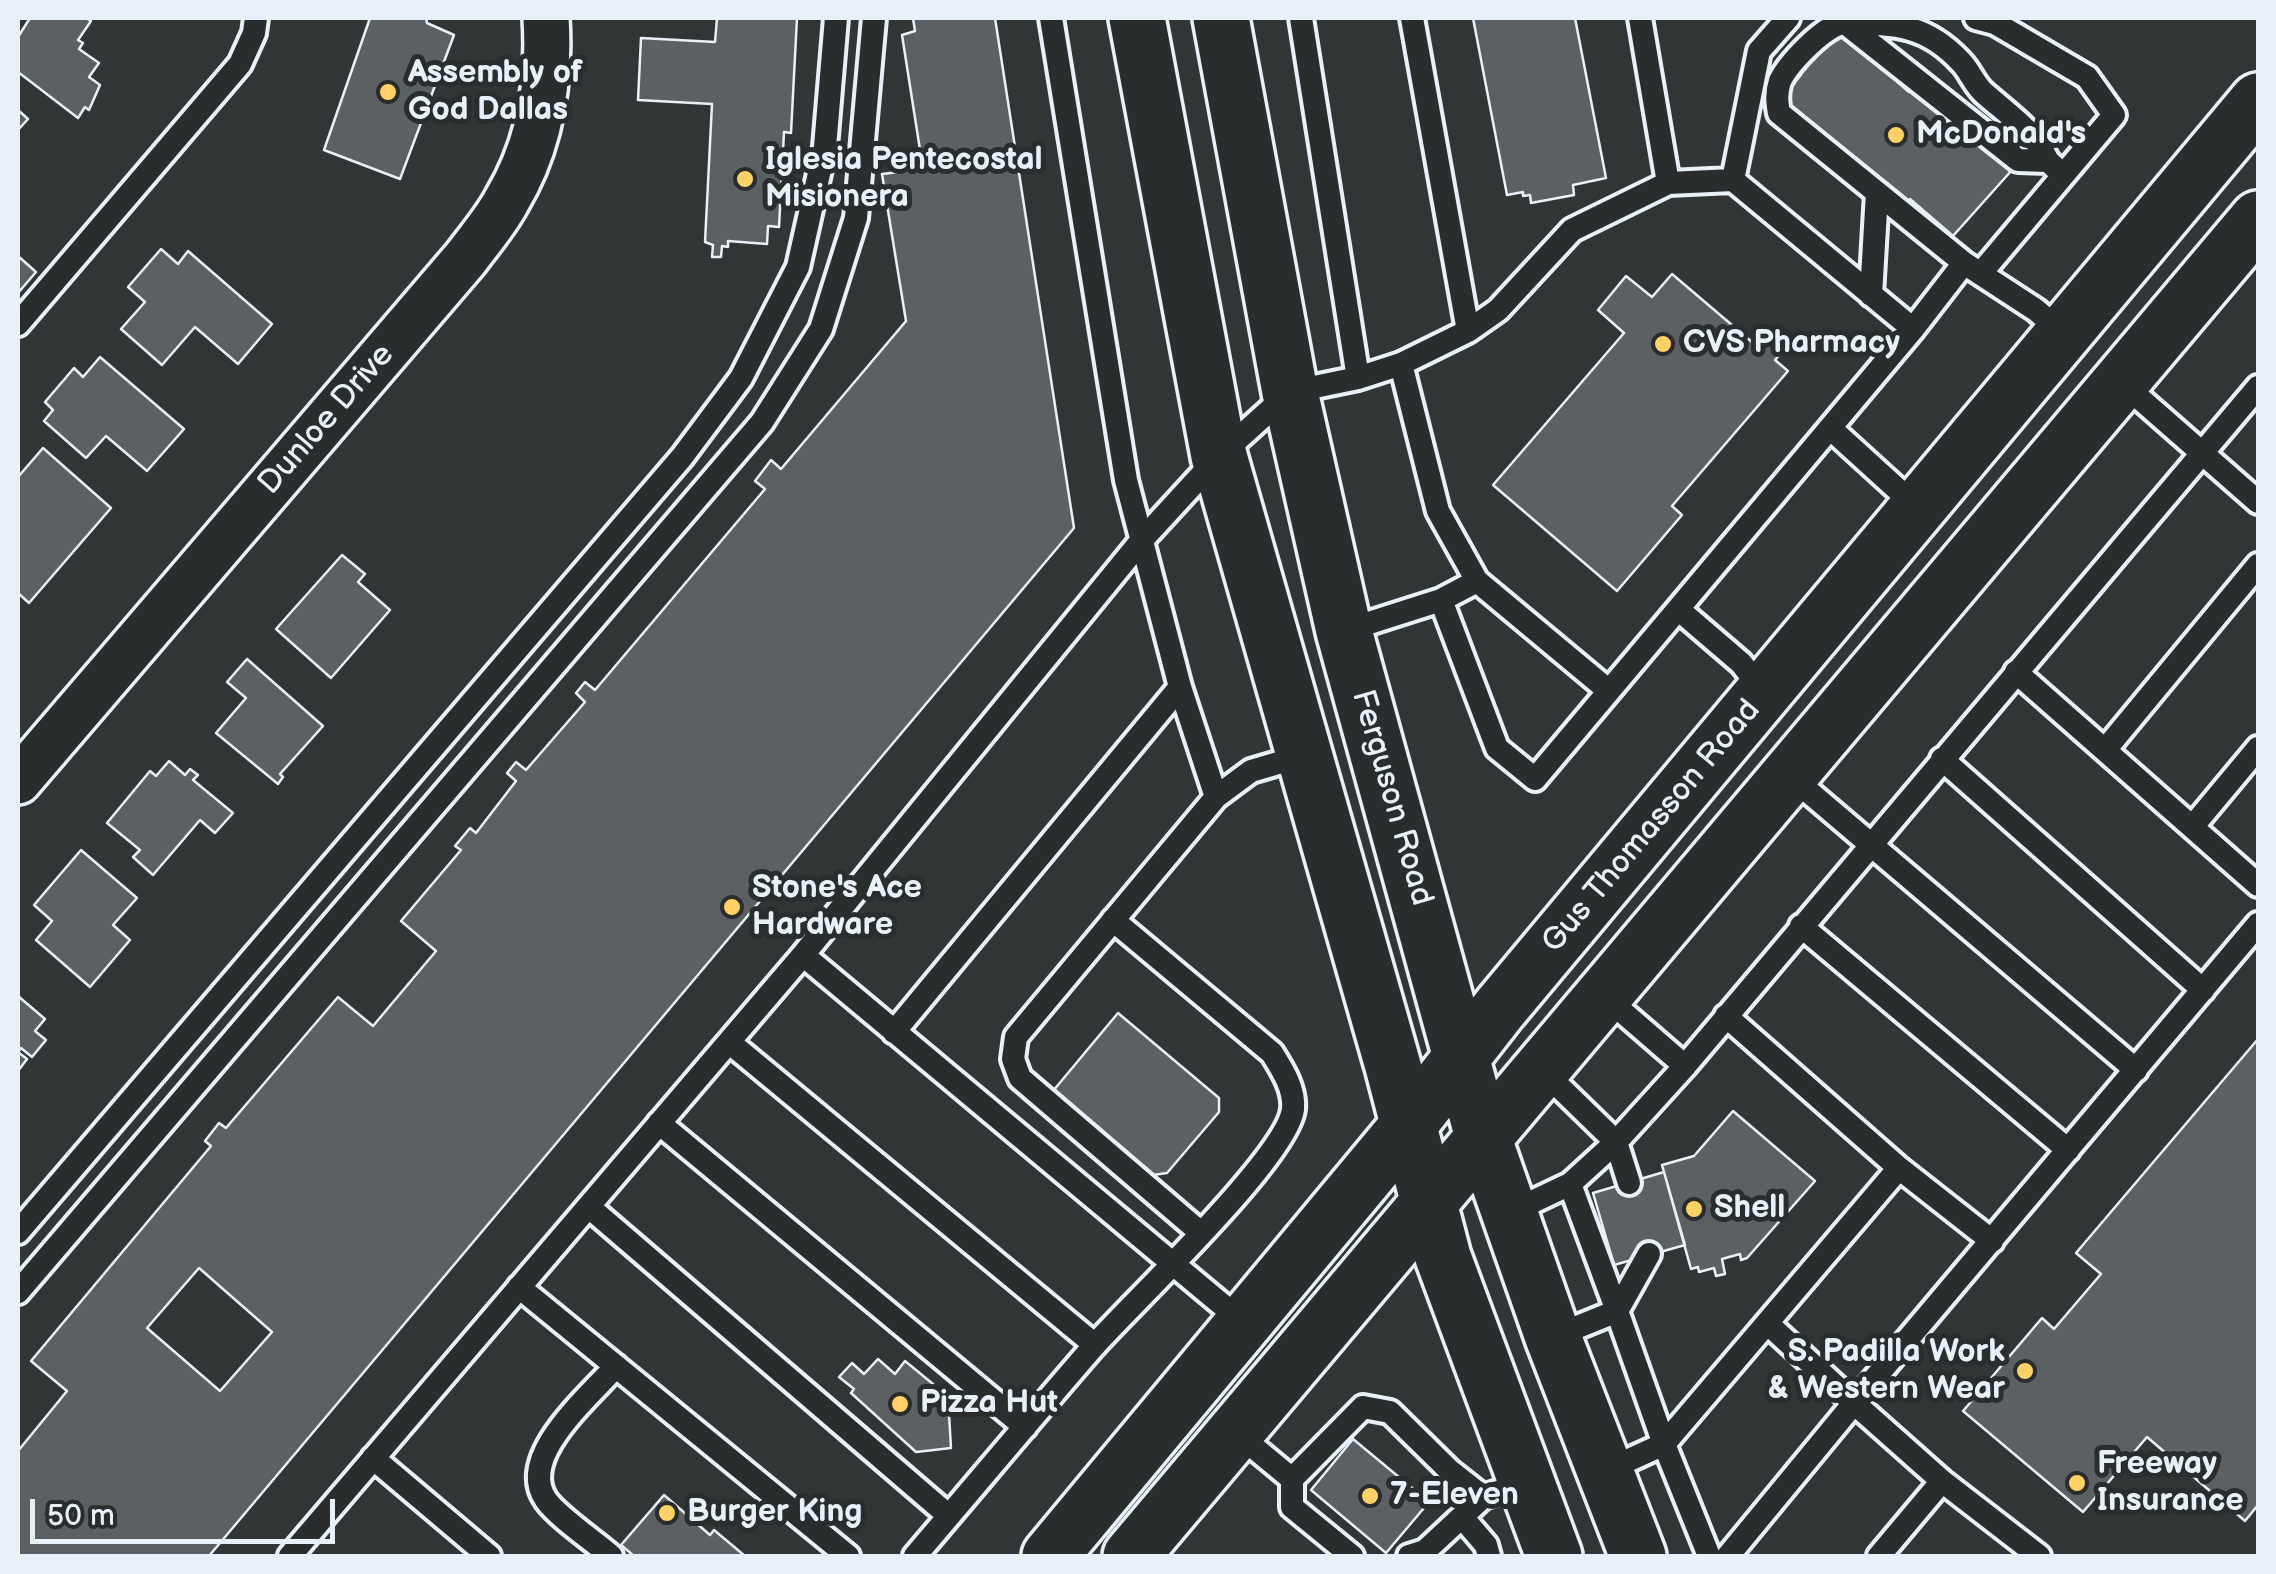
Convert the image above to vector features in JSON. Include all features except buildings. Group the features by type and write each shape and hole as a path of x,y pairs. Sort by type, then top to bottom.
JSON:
{"main road":[{"path":"1136,18 1219,456 1387,1047 1504,1490 1554,1556"},
{"name":"Ferguson Road","path":"1221,18 1290,392 1344,632 1483,1137 1552,1337 1638,1556"},
{"name":"Gus Thomasson Road","path":"1050,1556 2258,101"},
{"path":"1130,1556 2258,219"},
{"path":"2064,334 2120,382"},
{"path":"1764,692 1789,775"}],"street":[{"name":"Dunloe Drive","path":"18,781 466,258 508,199 539,126 549,59 546,18"}],"lane":[{"path":"18,324 240,64 254,33 256,18"},
{"path":"18,1232 682,457 742,378 798,267 825,147 836,18"},
{"path":"18,1292 762,422 821,329 856,218 874,18"},
{"path":"1051,18 1126,480 1180,687 1216,797"},
{"path":"1301,18 1358,378"},
{"path":"1412,18 1468,331"},
{"path":"1640,18 1668,183"},
{"path":"1733,180 1759,51 1788,18"},
{"path":"1441,600 1497,748 1536,779 1913,329 1973,268 2056,168 2114,115 2087,77 1995,24 1976,18"},
{"path":"2056,168 2037,139 1979,89 1962,62 1930,37 1900,24 1837,23 1819,34 1781,78 1776,97 1779,113 1876,193 2064,334"},
{"path":"1845,24 2018,160 2056,168"},
{"path":"1958,113 1979,89"},
{"path":"303,1552 373,1458 802,955 1141,540 1219,456 1290,392 1358,378 1401,364 1468,331 1498,310 1572,230 1668,183 1733,180 1913,329"},
{"path":"1871,295 1876,193"},
{"path":"1401,364 1438,510 1477,580 1609,691"},
{"path":"2120,382 2258,502"},
{"path":"1509,1213 1570,1184 1616,1142 1685,1066 2258,387"},
{"path":"1830,428 1918,508"},
{"path":"2105,750 2258,565"},
{"path":"1344,632 1441,600 1477,580"},
{"path":"1678,610 1741,663 1764,692"},
{"path":"2016,672 2258,885"},
{"path":"894,1032 1180,687"},
{"path":"2193,826 2258,748"},
{"path":"1202,1232 1020,1078 1013,1060 1016,1037 1216,797 1251,770 1302,756"},
{"path":"1942,759 2203,990"},
{"path":"1789,775 2136,1070"},
{"path":"915,1556 1095,1345 1277,1146 1293,1110 1288,1079 1272,1053 1113,920"},
{"path":"1728,1556 2258,924"},
{"path":"1801,926 2068,1150"},
{"path":"802,955 1244,1323"},
{"path":"1604,995 1685,1066"},
{"path":"1726,1016 1899,1168 1992,1241"},
{"path":"729,1042 1095,1345"},
{"path":"1541,1069 1616,1142 1629,1182"},
{"path":"659,1123 1025,1427"},
{"path":"1606,1471 1664,1444 1899,1168"},
{"path":"1570,1184 1709,1556"},
{"path":"588,1207 949,1516"},
{"path":"1552,1337 1616,1311 1649,1254"},
{"path":"519,1287 848,1556"},
{"path":"1767,1323 1942,1481 2031,1554"},
{"path":"611,1556 546,1500 537,1474 546,1446 616,1366"},
{"path":"1352,1556 1292,1506 1292,1479 1363,1407 1390,1412 1450,1471 1504,1490"},
{"path":"1234,1432 1292,1479"},
{"path":"373,1458 489,1556"},
{"path":"1880,1556 1942,1481"},
{"path":"1409,1556 1425,1550 1462,1517 1504,1490"},
{"path":"1462,1517 1486,1545 1489,1556"}],"place":[{"name":"Assembly of God Dallas","path":"388,92"},
{"name":"McDonald's","path":"1896,135"},
{"name":"Iglesia Pentecostal Misionera","path":"745,179"},
{"name":"CVS Pharmacy","path":"1663,344"},
{"name":"Stone's Ace Hardware","path":"732,907"},
{"name":"Shell","path":"1694,1209"},
{"name":"S. Padilla Work & Western Wear","path":"2025,1371"},
{"name":"Pizza Hut","path":"900,1404"},
{"name":"Freeway Insurance","path":"2077,1483"},
{"name":"7-Eleven","path":"1370,1496"},
{"name":"Burger King","path":"667,1513"}]}
